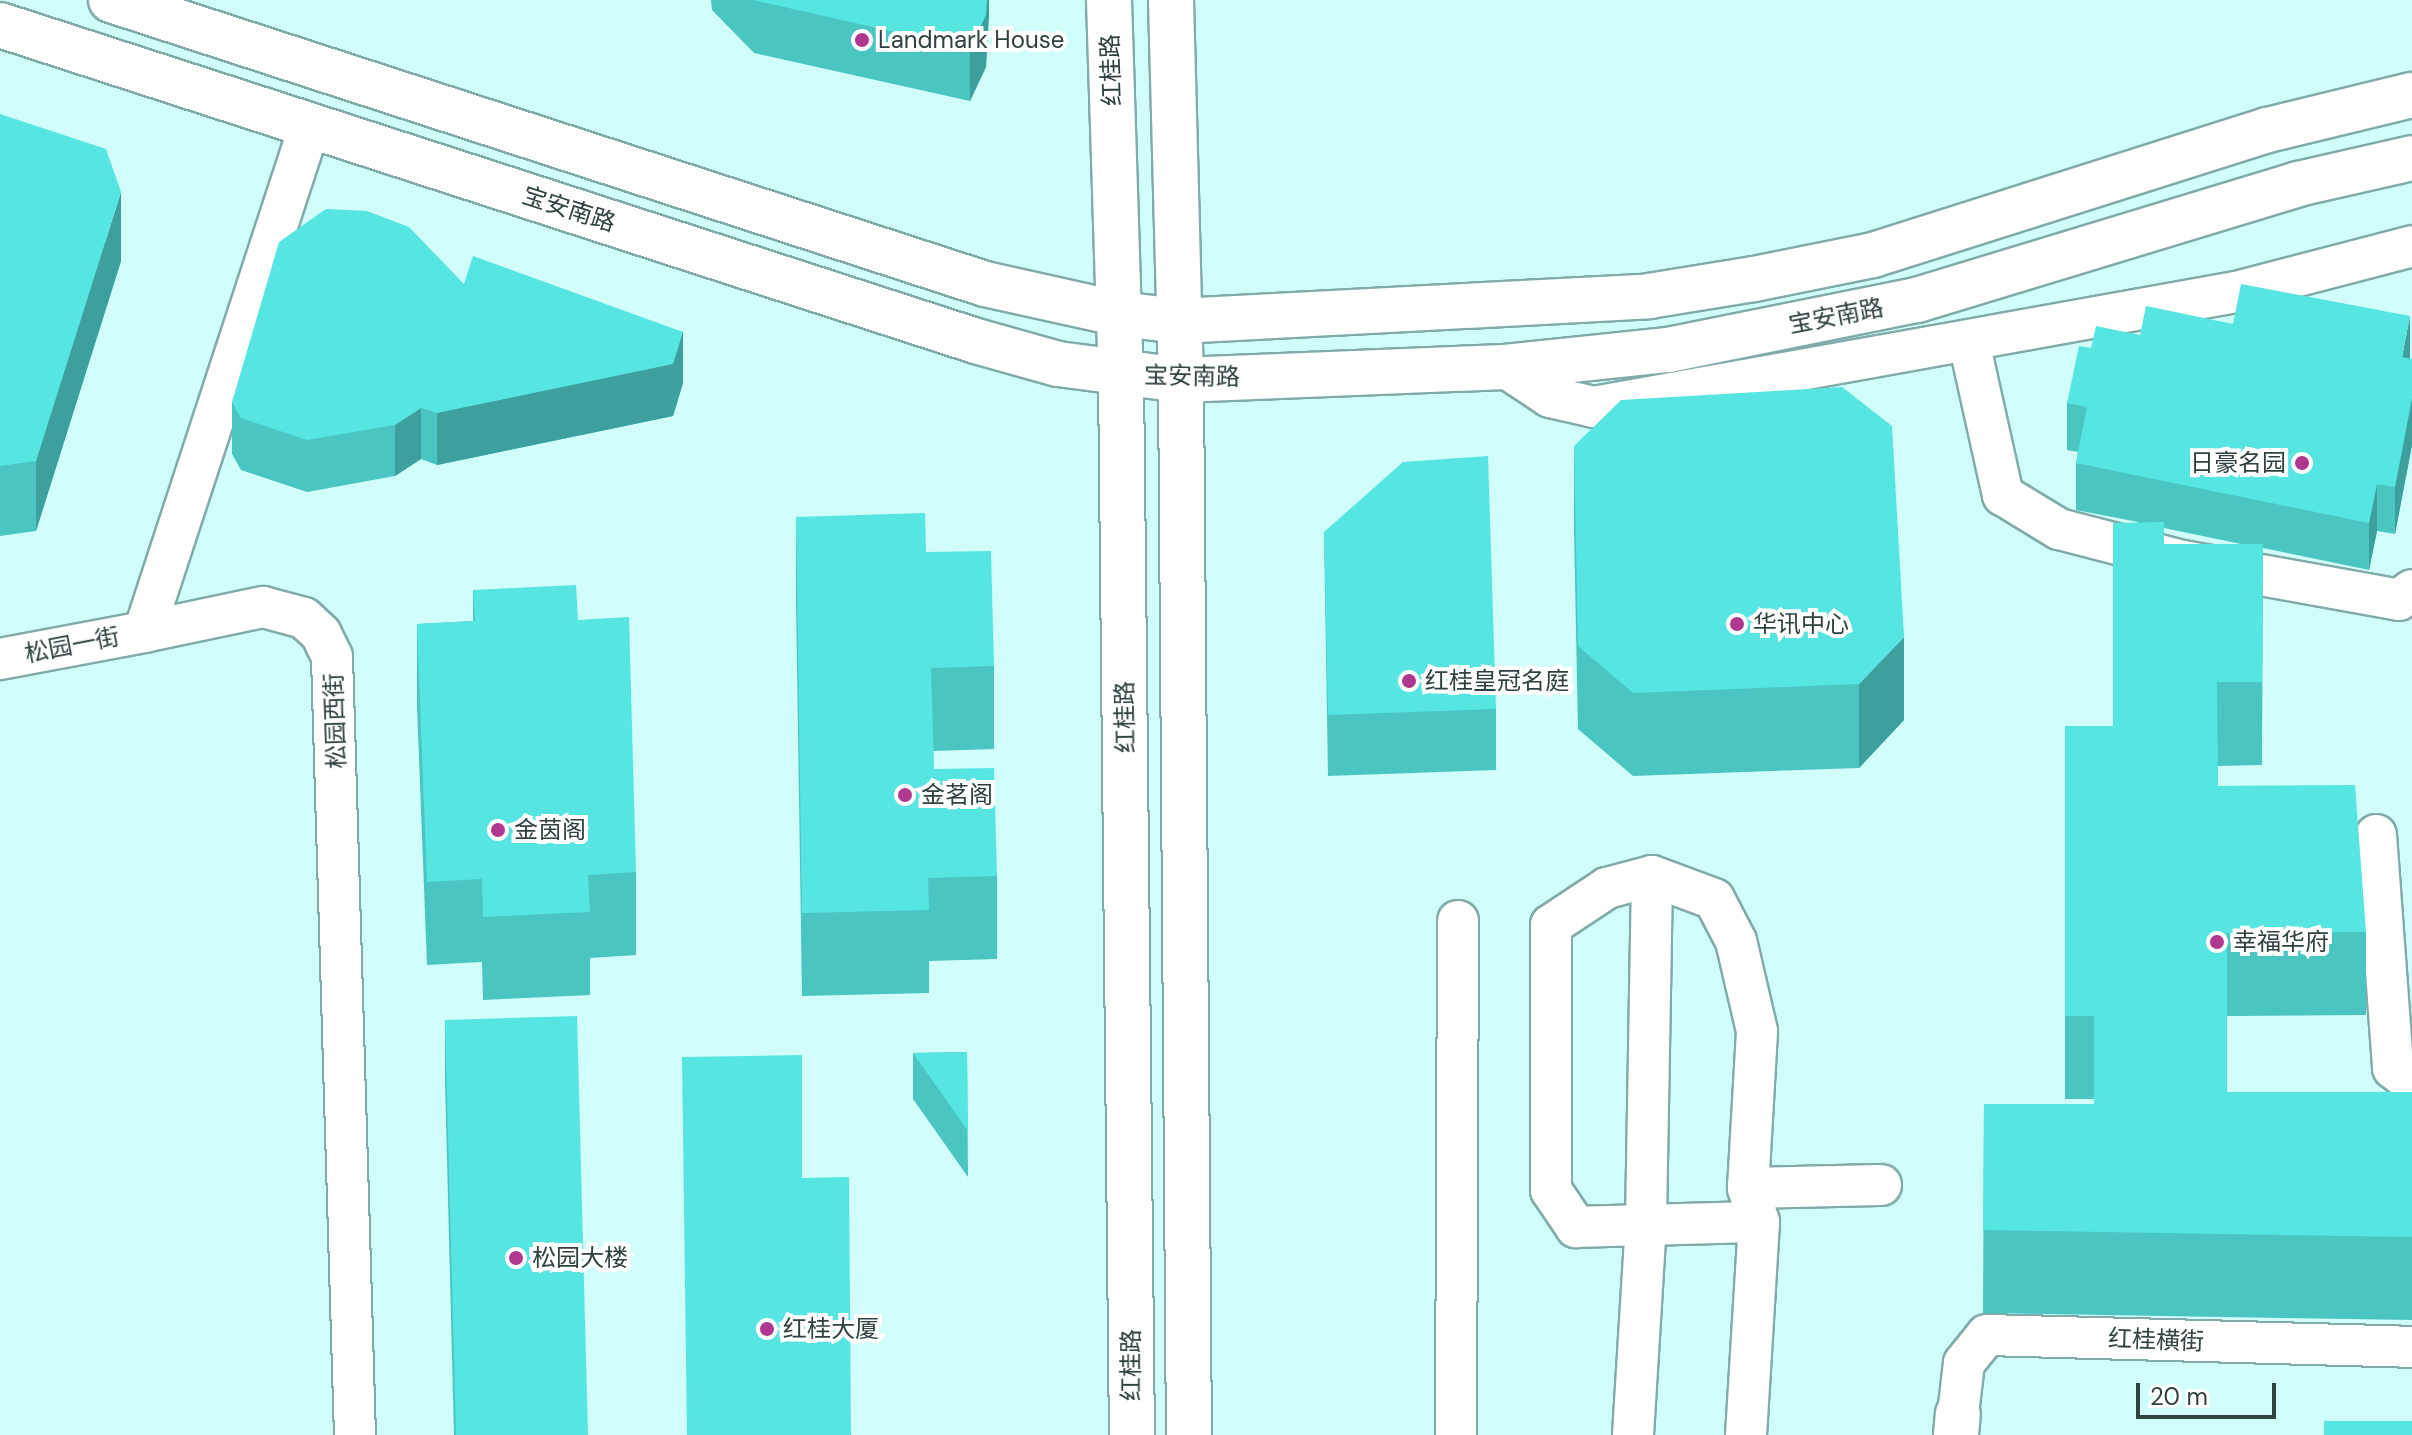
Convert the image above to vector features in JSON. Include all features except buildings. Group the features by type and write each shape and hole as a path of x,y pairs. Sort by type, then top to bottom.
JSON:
{"street":[{"path":"111,0 927,267 1016,293 1120,314 1179,321 1649,296 1754,279 1873,255 2268,130 2412,95"},
{"name":"红桂路","path":"1109,0 1121,374 1132,1435"},
{"path":"1171,0 1181,380 1189,1435"},
{"name":"宝安南路","path":"0,25 976,341 1058,364 1181,380 1505,367 1668,350 1917,300 2298,184 2412,158"},
{"path":"144,632 310,125"},
{"path":"1505,367 1550,397 1594,407 2236,292 2412,246"},
{"path":"1969,342 2003,495 2059,529 2183,561 2399,600 2412,590"},
{"name":"松园西街","path":"144,632 263,607 304,618 321,634 332,657 355,1435"},
{"name":"松园一街","path":"0,659 144,632"},
{"path":"2376,835 2393,1068 2412,1083"},
{"path":"1633,1435 1646,1222 1652,876"},
{"path":"1746,1435 1753,1205 1757,1031 1736,941 1714,899 1652,876 1607,888 1551,925 1551,1190 1576,1227 1646,1222 1753,1205 1881,1185"},
{"path":"1456,1435 1458,921"},
{"name":"红桂横街","path":"1957,1424 1964,1363 1987,1335 2412,1347"}],"place":[{"name":"Landmark House","path":"862,40"},
{"name":"日豪名园","path":"2302,463"},
{"name":"华讯中心","path":"1737,624"},
{"name":"红桂皇冠名庭","path":"1409,681"},
{"name":"金茗阁","path":"905,795"},
{"name":"金茵阁","path":"498,830"},
{"name":"幸福华府","path":"2217,942"},
{"name":"松园大楼","path":"516,1258"},
{"name":"红桂大厦","path":"767,1329"}]}
